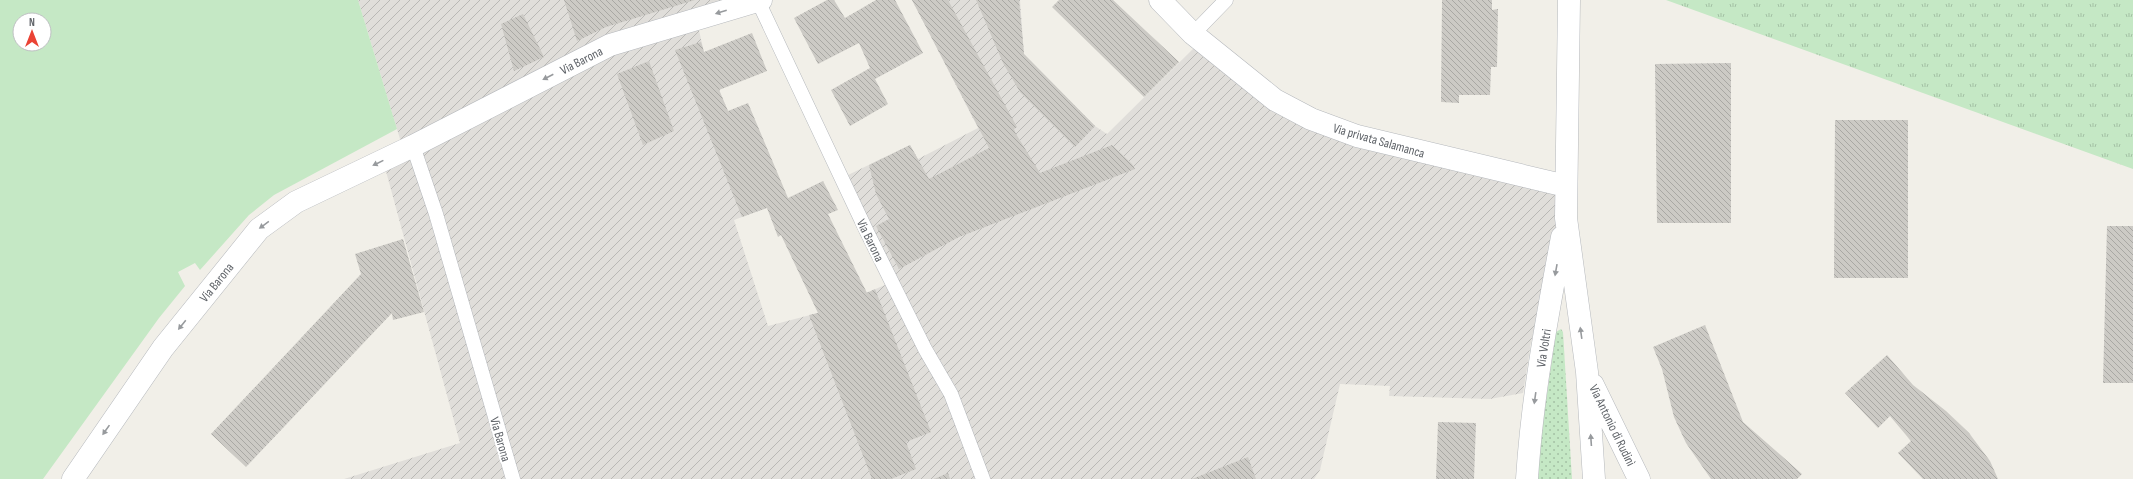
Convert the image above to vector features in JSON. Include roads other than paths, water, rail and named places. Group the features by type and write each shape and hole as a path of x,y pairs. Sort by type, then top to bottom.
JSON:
{"street":[{"name":"Via Barona","path":"73,479 163,348 259,229 296,202 413,146 610,45 760,0"},
{"name":"Via privata Salamanca","path":"1160,0 1193,34 1275,100 1311,119 1357,136 1566,186"},
{"name":"Via Voltri","path":"1569,0 1566,218 1586,372 1594,479"},
{"name":"Via Voltri","path":"1528,479 1529,442 1542,353 1566,218"},
{"name":"Via Antonio di Rudinì","path":"1586,372 1639,479"}],"lane":[{"name":"Via Barona","path":"760,0 867,232 925,349 951,394 983,479"},
{"path":"1193,34 1226,0"},
{"name":"Via Barona","path":"413,146 436,214 513,479"}]}
